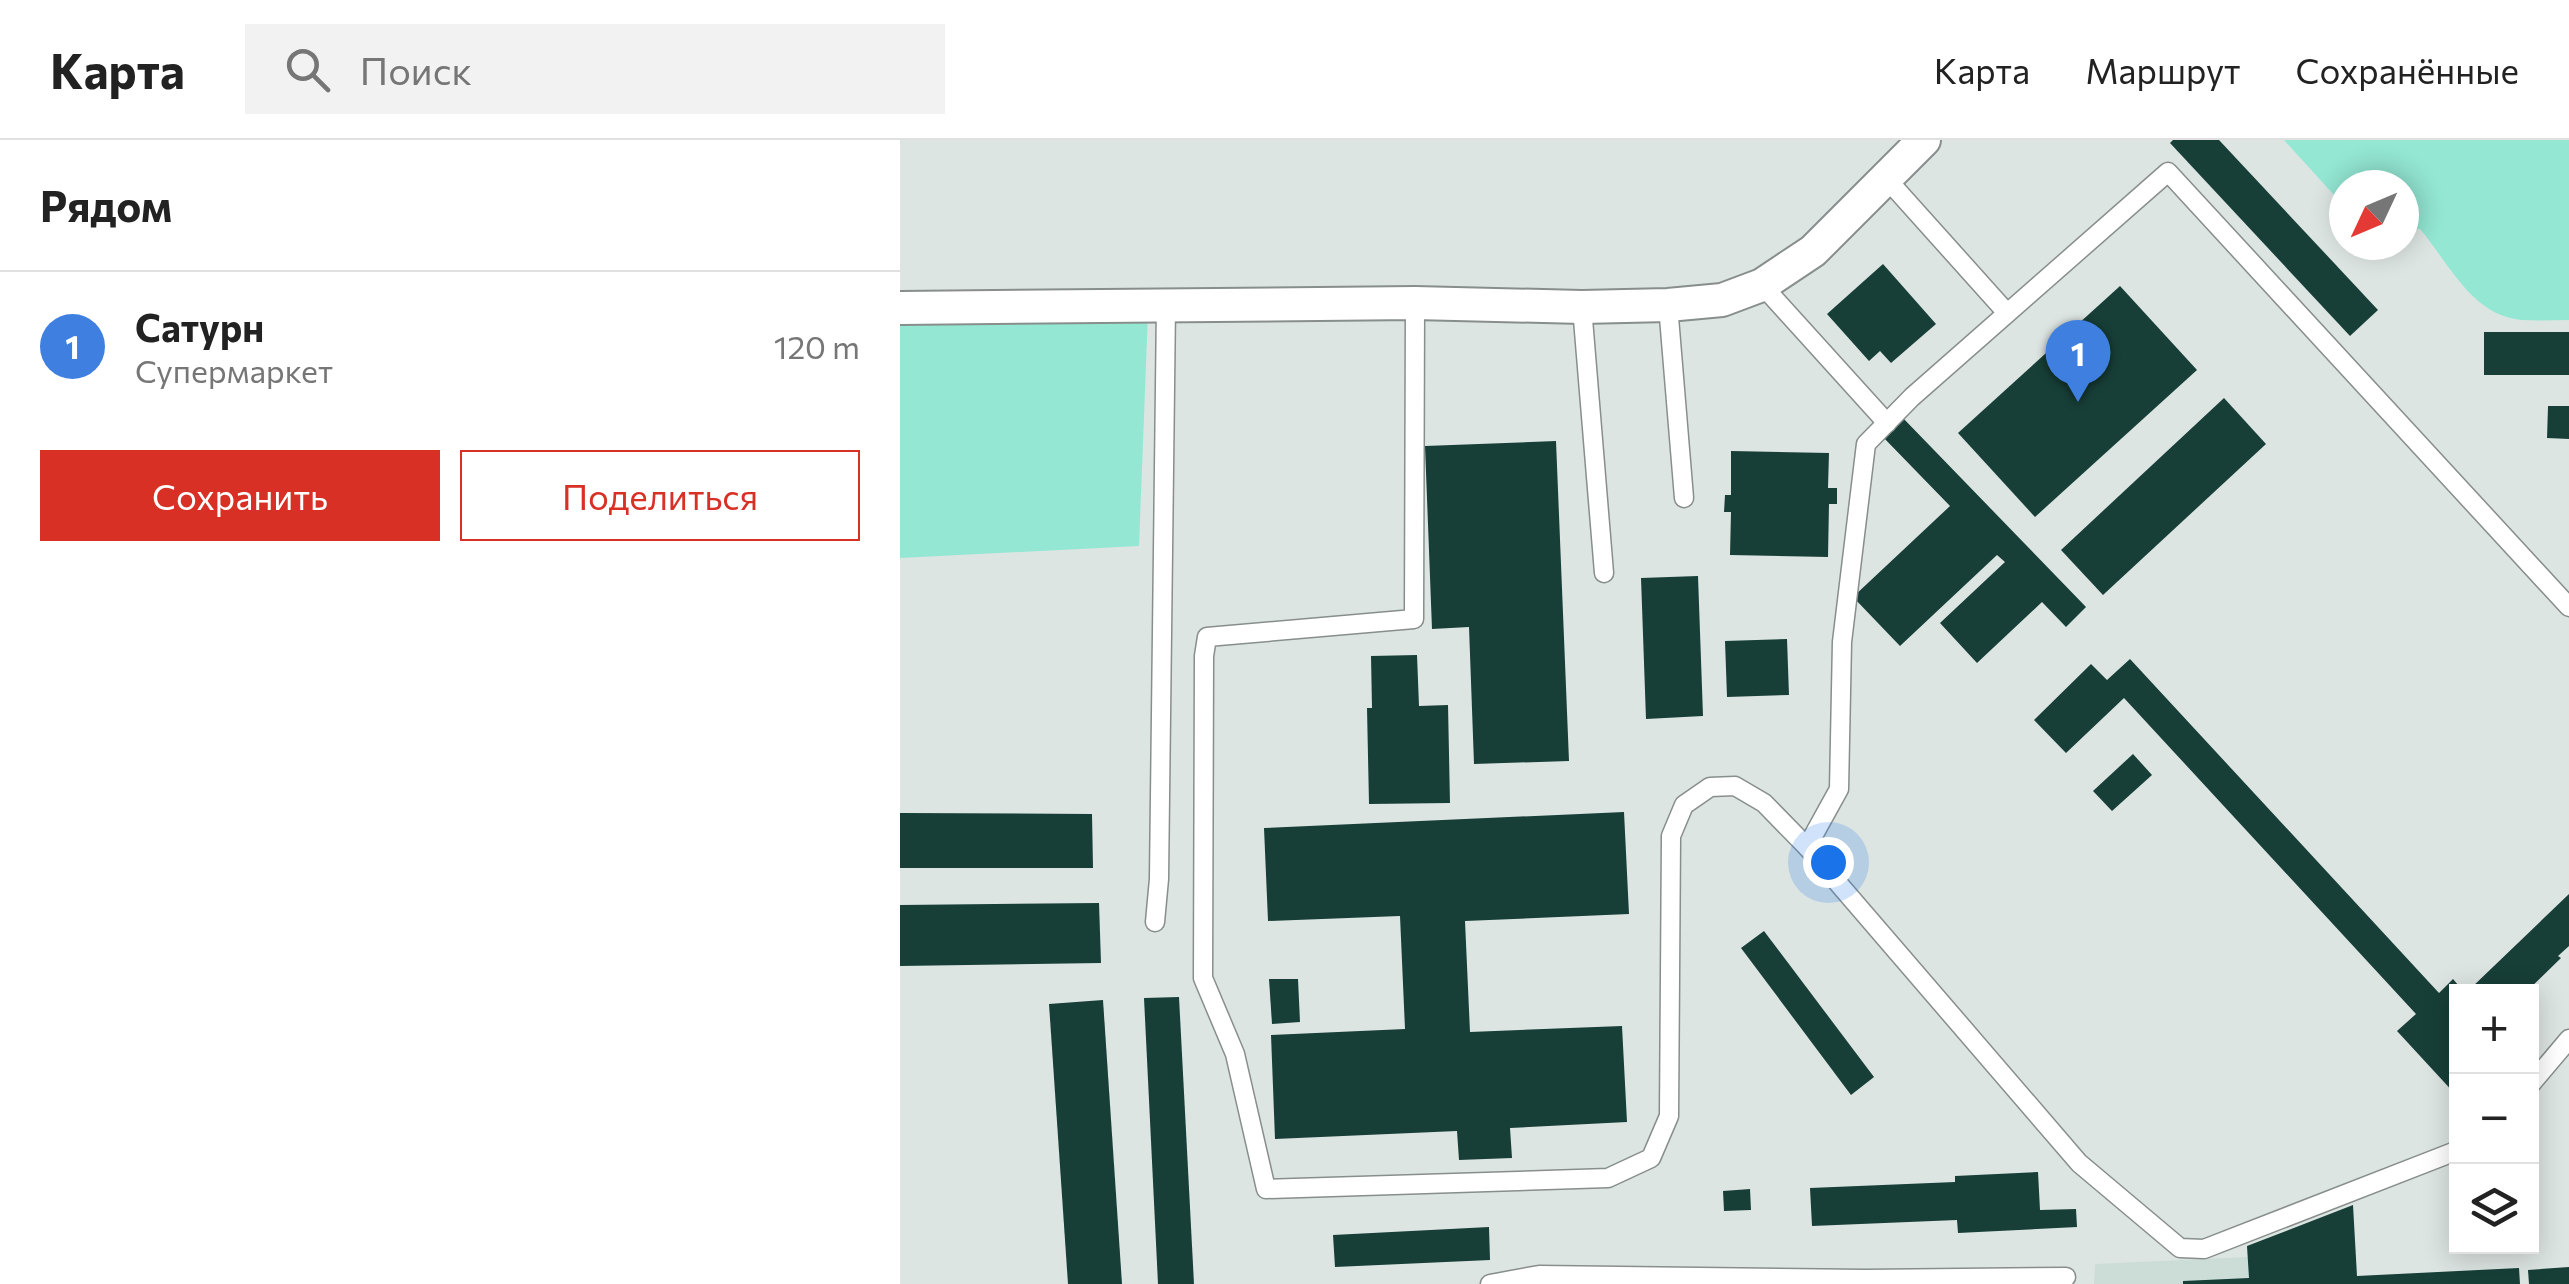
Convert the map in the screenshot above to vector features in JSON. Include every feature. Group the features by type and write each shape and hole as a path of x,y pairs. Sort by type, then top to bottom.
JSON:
{"street":[{"path":"900,308 1414,303 1668,306 1722,300 1762,286 1813,252 1924,140"}],"lane":[{"path":"1806,847 1839,789 1842,642 1866,444 2007,312 2168,172 2569,607"},
{"path":"1885,177 2007,312"},
{"path":"1762,286 1887,423"},
{"path":"1414,303 1414,618 1207,637 1203,978 1235,1054 1266,1189 1608,1178 1651,1158 1669,1116 1671,836 1684,805 1710,788 1735,786 1764,802 1806,847 2078,1163 2180,1248 2204,1249 2449,1154"},
{"path":"1156,922 1166,305"},
{"path":"1582,306 1604,572"},
{"path":"1668,306 1684,498"},
{"path":"2539,1075 2569,1038"},
{"path":"1490,1284 1539,1275 1865,1282 2066,1278"}],"shaded area":[{"path":"2330,1253 2332,1284 2094,1284 2095,1264"}],"green space":[{"path":"2284,140 2569,140 2569,320 2504,316 2489,309 2463,286 2419,229 2419,170 2329,170 2329,190"},
{"path":"1148,312 1139,546 900,558 900,315"}],"building":[{"path":"2219,140 2378,310 2350,336 2170,143"},
{"path":"1883,264 1936,324 1891,363 1880,351 1869,361 1827,314"},
{"path":"2120,286 2197,370 2035,517 1958,433"},
{"path":"2484,332 2569,332 2569,375 2484,375"},
{"path":"2224,398 2266,444 2103,595 2061,550"},
{"path":"2548,406 2569,406 2569,439 2547,438"},
{"path":"1902,417 2086,607 2066,627 2042,602 1977,663 1940,623 2005,562 1997,555 1900,646 1853,597 1950,506 1882,436"},
{"path":"1556,441 1569,761 1474,764 1469,627 1432,629 1425,446"},
{"path":"1731,451 1829,453 1828,488 1837,488 1837,504 1829,504 1828,557 1730,555 1731,512 1724,512 1725,495 1731,495"},
{"path":"1698,576 1703,716 1646,719 1641,578"},
{"path":"1787,639 1789,695 1727,697 1725,641"},
{"path":"1417,655 1419,706 1448,705 1450,803 1369,804 1367,708 1372,708 1371,656"},
{"path":"2130,659 2439,993 2453,979 2457,984 2449,984 2449,1087 2397,1031 2416,1014 2124,698 2066,753 2034,720 2091,664 2107,680"},
{"path":"2133,754 2152,775 2112,811 2093,791"},
{"path":"1624,812 1629,914 1465,921 1470,1032 1622,1026 1627,1122 1510,1128 1512,1158 1459,1160 1457,1131 1275,1139 1271,1035 1405,1029 1400,916 1268,921 1264,828"},
{"path":"900,813 1092,814 1093,868 900,868"},
{"path":"2569,894 2569,946 2534,984 2475,984"},
{"path":"1099,903 1101,963 900,966 900,905"},
{"path":"1764,931 1874,1077 1851,1095 1741,948"},
{"path":"1269,979 1298,979 1300,1022 1272,1024"},
{"path":"1179,997 1194,1284 1158,1284 1144,998"},
{"path":"1103,1000 1122,1284 1068,1284 1049,1004"},
{"path":"2038,1172 2040,1210 2076,1209 2077,1227 1958,1233 1957,1220 1812,1226 1810,1188 1955,1182 1955,1176"},
{"path":"1750,1189 1751,1210 1724,1211 1723,1191"},
{"path":"2353,1205 2357,1276 2519,1268 2520,1284 2183,1284 2249,1278 2247,1246"},
{"path":"1489,1227 1490,1260 1335,1267 1333,1235"},
{"path":"2569,1267 2569,1284 2529,1284 2528,1270"}],"place":[{"name":"Сатурн","path":"2078,402"}]}
